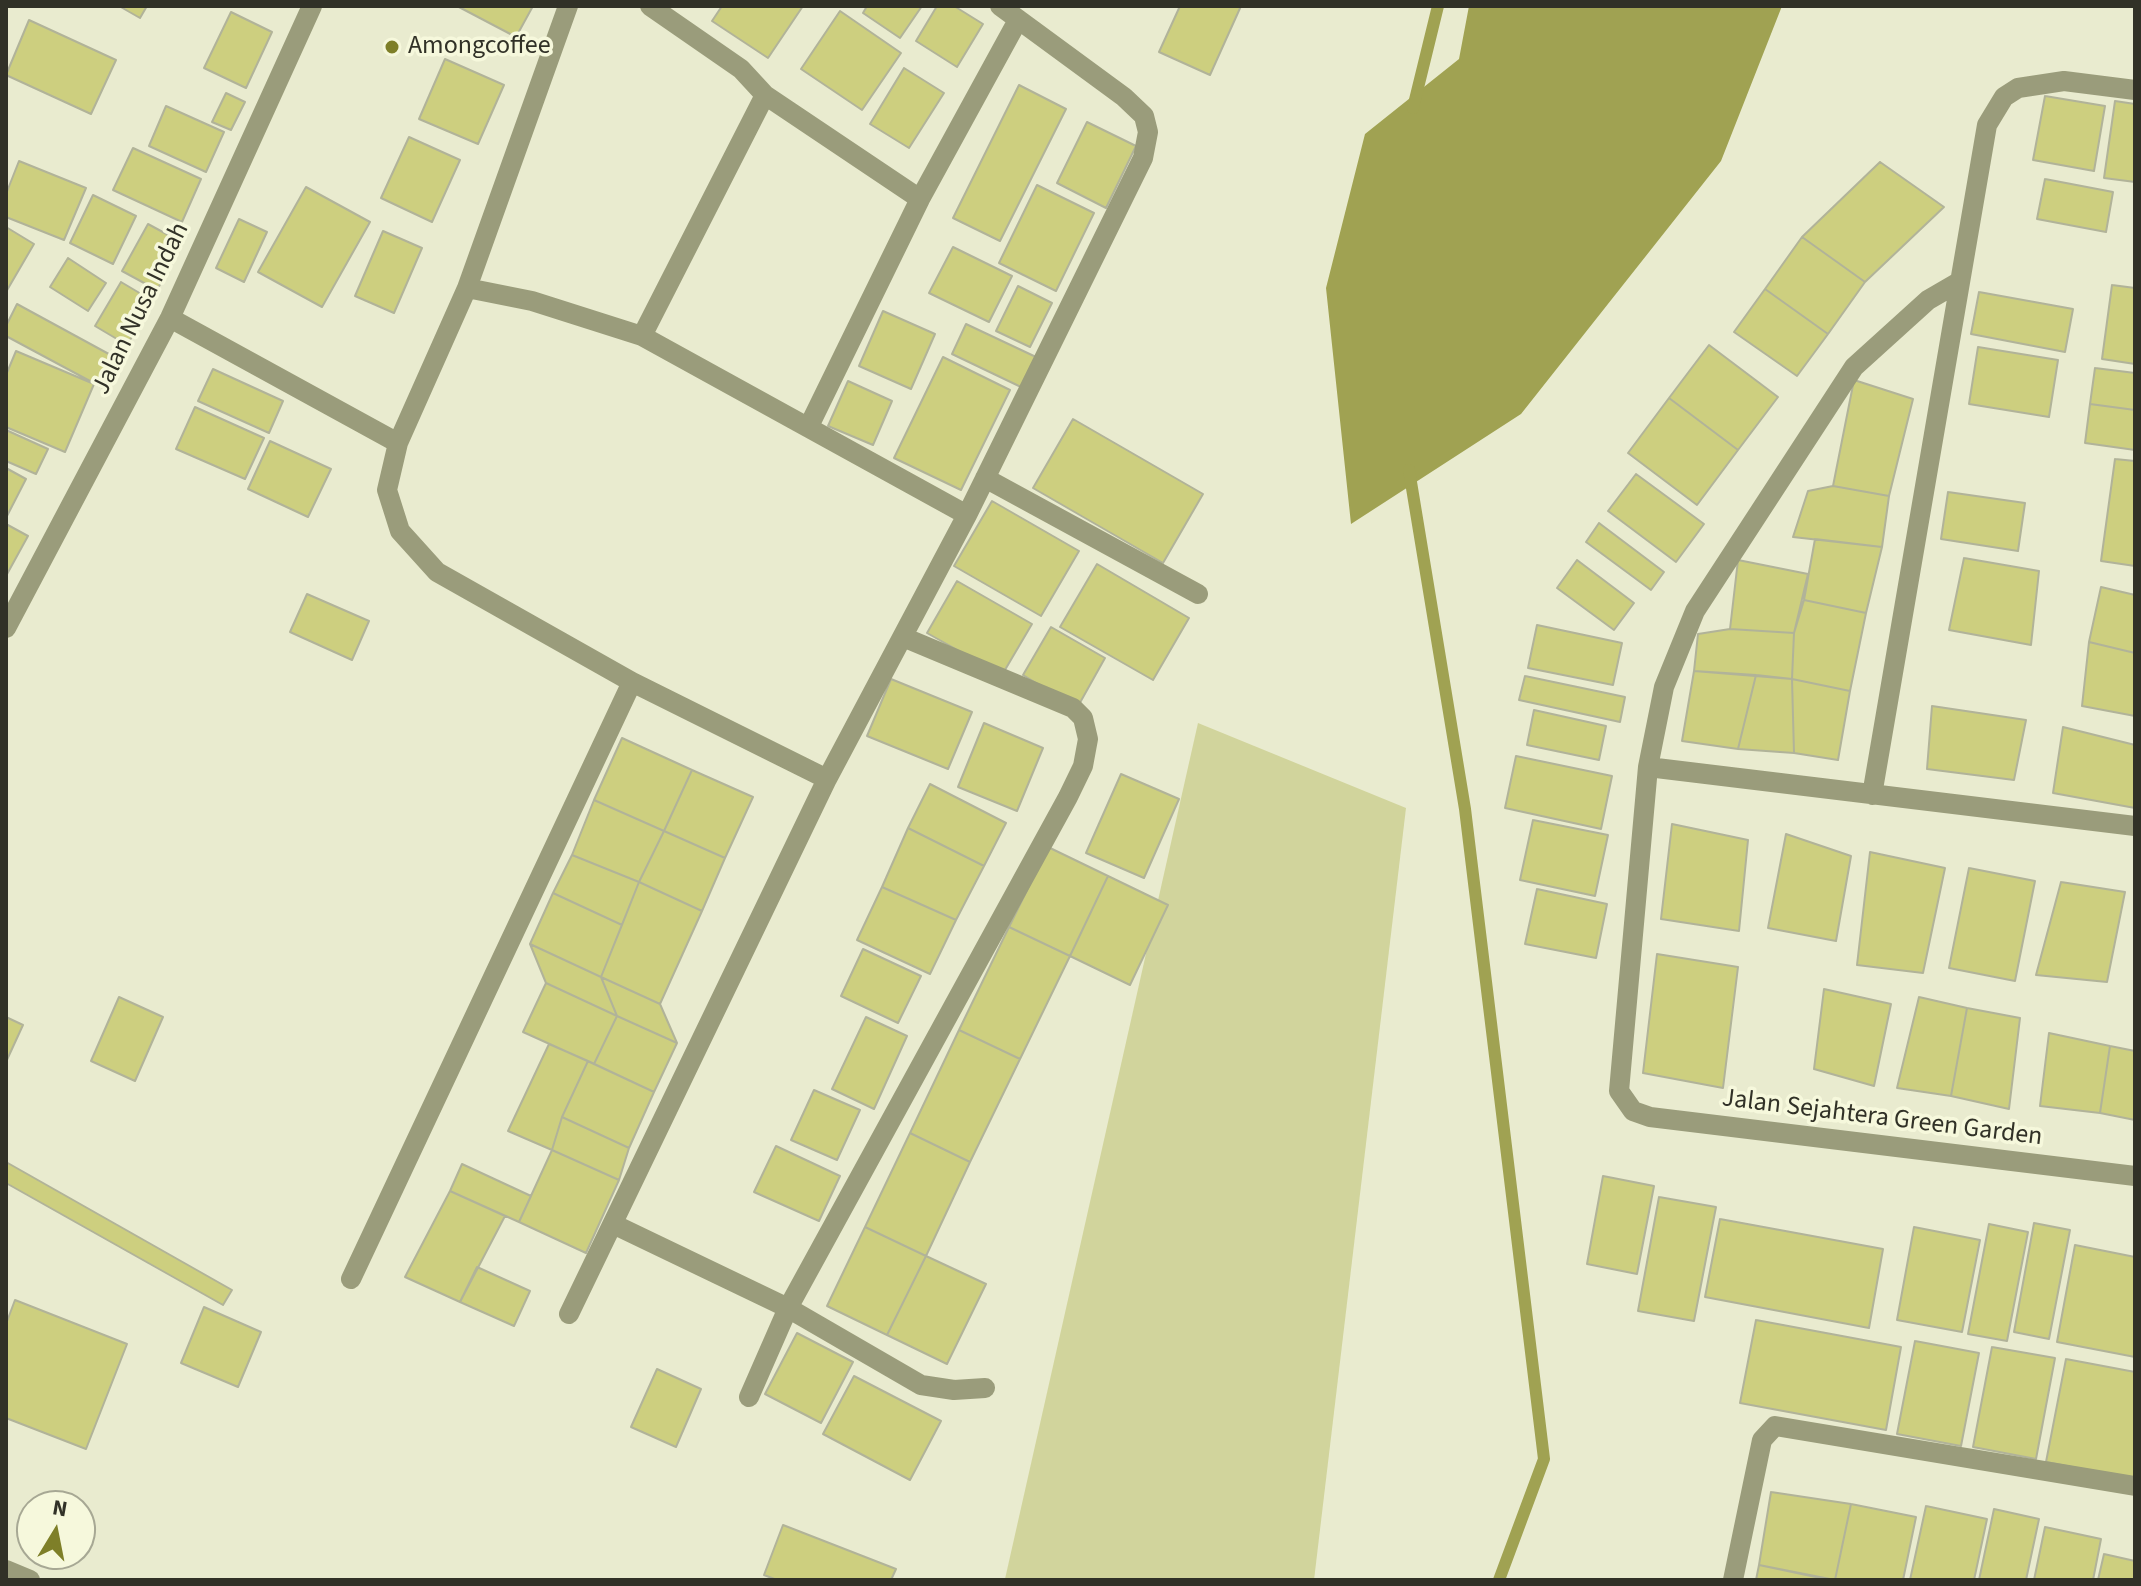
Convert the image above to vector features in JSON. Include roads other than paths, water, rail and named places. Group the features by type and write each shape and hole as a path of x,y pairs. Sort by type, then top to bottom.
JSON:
{"street":[{"name":"Jalan Nusa Indah","path":"6,628 170,318 312,6"},
{"path":"568,6 467,288 398,443 387,490 400,531 437,572 632,682 827,779"},
{"path":"650,6 741,69 765,95 920,199"},
{"path":"569,1314 827,779 967,515 1143,158 1148,132 1144,116 1124,97 1000,6"},
{"path":"809,426 920,199 1018,20"},
{"path":"1872,795 1987,125 2004,97 2018,88 2064,81 2135,90"},
{"path":"642,336 765,95"},
{"path":"1959,282 1928,300 1854,367 1695,611 1664,687 1648,767 2135,826"},
{"path":"467,288 532,301 642,336 967,515"},
{"path":"170,318 398,443"},
{"path":"985,478 1198,594"},
{"path":"749,1397 788,1308 1083,766 1088,739 1083,718 1073,708 903,637"},
{"path":"351,1279 632,682"},
{"name":"Jalan Sejahtera Green Garden","path":"1648,767 1618,1078 1619,1091 1626,1104 1650,1117 2135,1176"},
{"path":"613,1224 788,1308 921,1385 954,1390 985,1388"},
{"path":"1733,1580 1762,1440 1775,1426 2135,1486"},
{"path":"6,1570 30,1580"}],"waterway":[{"path":"1413,108 1438,6"},
{"path":"1409,470 1465,809 1544,1459 1499,1580"}],"place":[{"name":"Amongcoffee","path":"392,47"}]}
